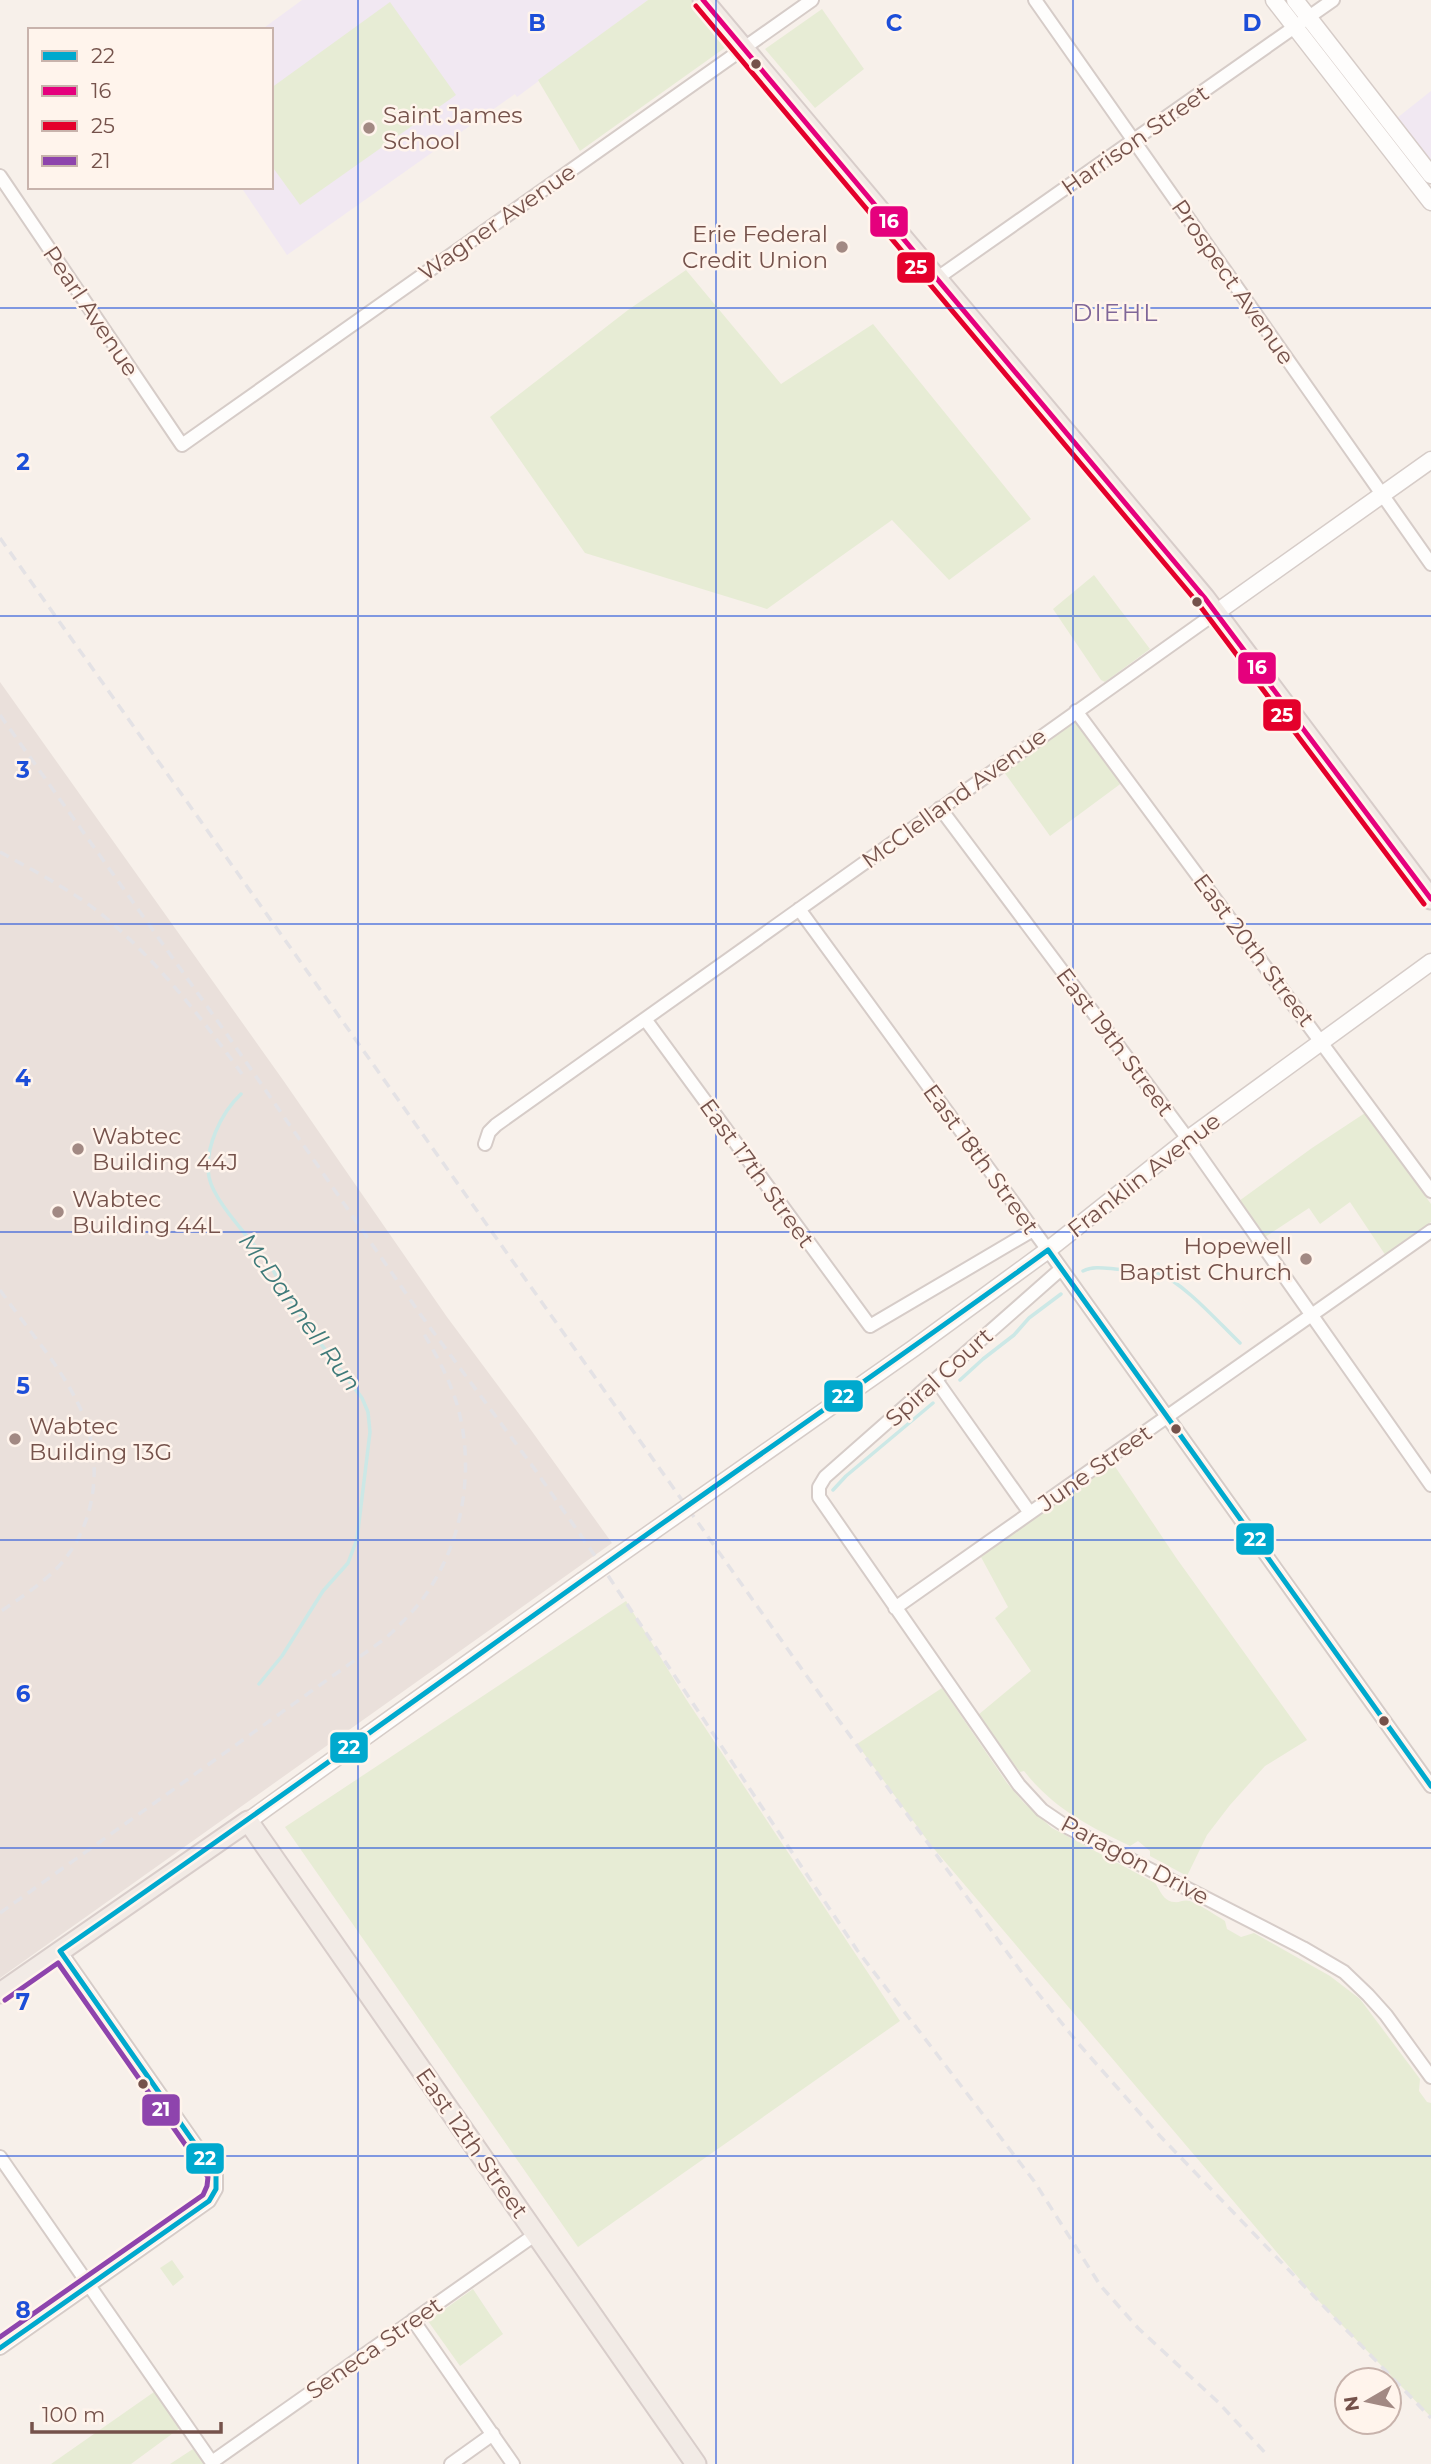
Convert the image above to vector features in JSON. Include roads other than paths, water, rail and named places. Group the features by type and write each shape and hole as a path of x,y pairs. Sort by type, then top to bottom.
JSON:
{"main road":[{"path":"703,0 1217,612 1431,899"},
{"name":"Franklin Avenue","path":"0,1993 248,1821"},
{"name":"East 12th Street","path":"248,1821 696,2464"}],"street":[{"name":"Wagner Avenue","path":"182,445 813,0"},
{"name":"Prospect Avenue","path":"1035,0 1431,564"},
{"path":"1274,0 1302,22 1431,174"},
{"path":"1295,0 1302,22 1431,202"},
{"name":"Harrison Street","path":"936,279 1333,0"},
{"name":"Pearl Avenue","path":"0,176 182,445"},
{"name":"McClelland Avenue","path":"485,1144 489,1132 496,1125 1431,460"},
{"name":"East 20th Street","path":"1076,710 1431,1191"},
{"name":"East 19th Street","path":"940,808 1188,1139 1431,1485"},
{"name":"East 18th Street","path":"799,909 1048,1250 1431,1786"},
{"name":"Franklin Avenue","path":"248,1821 582,1581 914,1348 1048,1250 1188,1139 1431,962"},
{"name":"East 17th Street","path":"645,1018 870,1326 1033,1230"},
{"name":"June Street","path":"895,1608 1431,1231"},
{"name":"Spiral Court","path":"819,1487 825,1477 1061,1269"},
{"path":"936,1380 1030,1513"},
{"name":"Paragon Drive","path":"819,1487 821,1501 1019,1785 1042,1810 1067,1827 1303,1948 1344,1972 1386,2015 1431,2077"},
{"path":"0,2348 209,2201 216,2188 216,2174 60,1951"},
{"path":"0,2157 213,2463"},
{"name":"Seneca Street","path":"213,2463 536,2234"},
{"path":"413,2320 513,2464"},
{"path":"451,2464 493,2434"}],"waterway":[{"name":"McDannell Run","path":"241,1094 221,1121 212,1143 208,1166 212,1187 226,1210 270,1265 306,1324 362,1398 368,1412 370,1432 357,1539 348,1563 323,1591 282,1656 259,1684"},
{"path":"1083,1271 1099,1268 1158,1273 1190,1294 1240,1343"},
{"path":"960,1380 1014,1335 1029,1318 1061,1294"},
{"path":"833,1490 933,1403"}],"railway":[{"path":"0,538 806,1675 1025,1977 1077,2042 1160,2136 1431,2418"},
{"path":"0,715 226,1033 423,1318 591,1550 857,1950 1034,2181 1100,2285 1138,2328 1219,2403 1269,2457"},
{"path":"0,852 80,899 125,935 178,991 242,1074"},
{"path":"0,1290 54,1363 73,1394 88,1430 94,1471 89,1512 72,1549 45,1579 0,1612"},
{"path":"0,1913 386,1638 422,1599 443,1565 452,1544 459,1522 465,1476 463,1430 458,1408 444,1370 424,1334"}],"place":[{"name":"Saint James School","path":"369,128"},
{"name":"Erie Federal Credit Union","path":"842,247"},
{"name":"Wabtec Building 44J","path":"78,1149"},
{"name":"Wabtec Building 44L","path":"58,1212"},
{"name":"Hopewell Baptist Church","path":"1306,1259"},
{"name":"Wabtec Building 13G","path":"15,1439"}],"district":[{"name":"DIEHL","path":"1116,312"}]}
